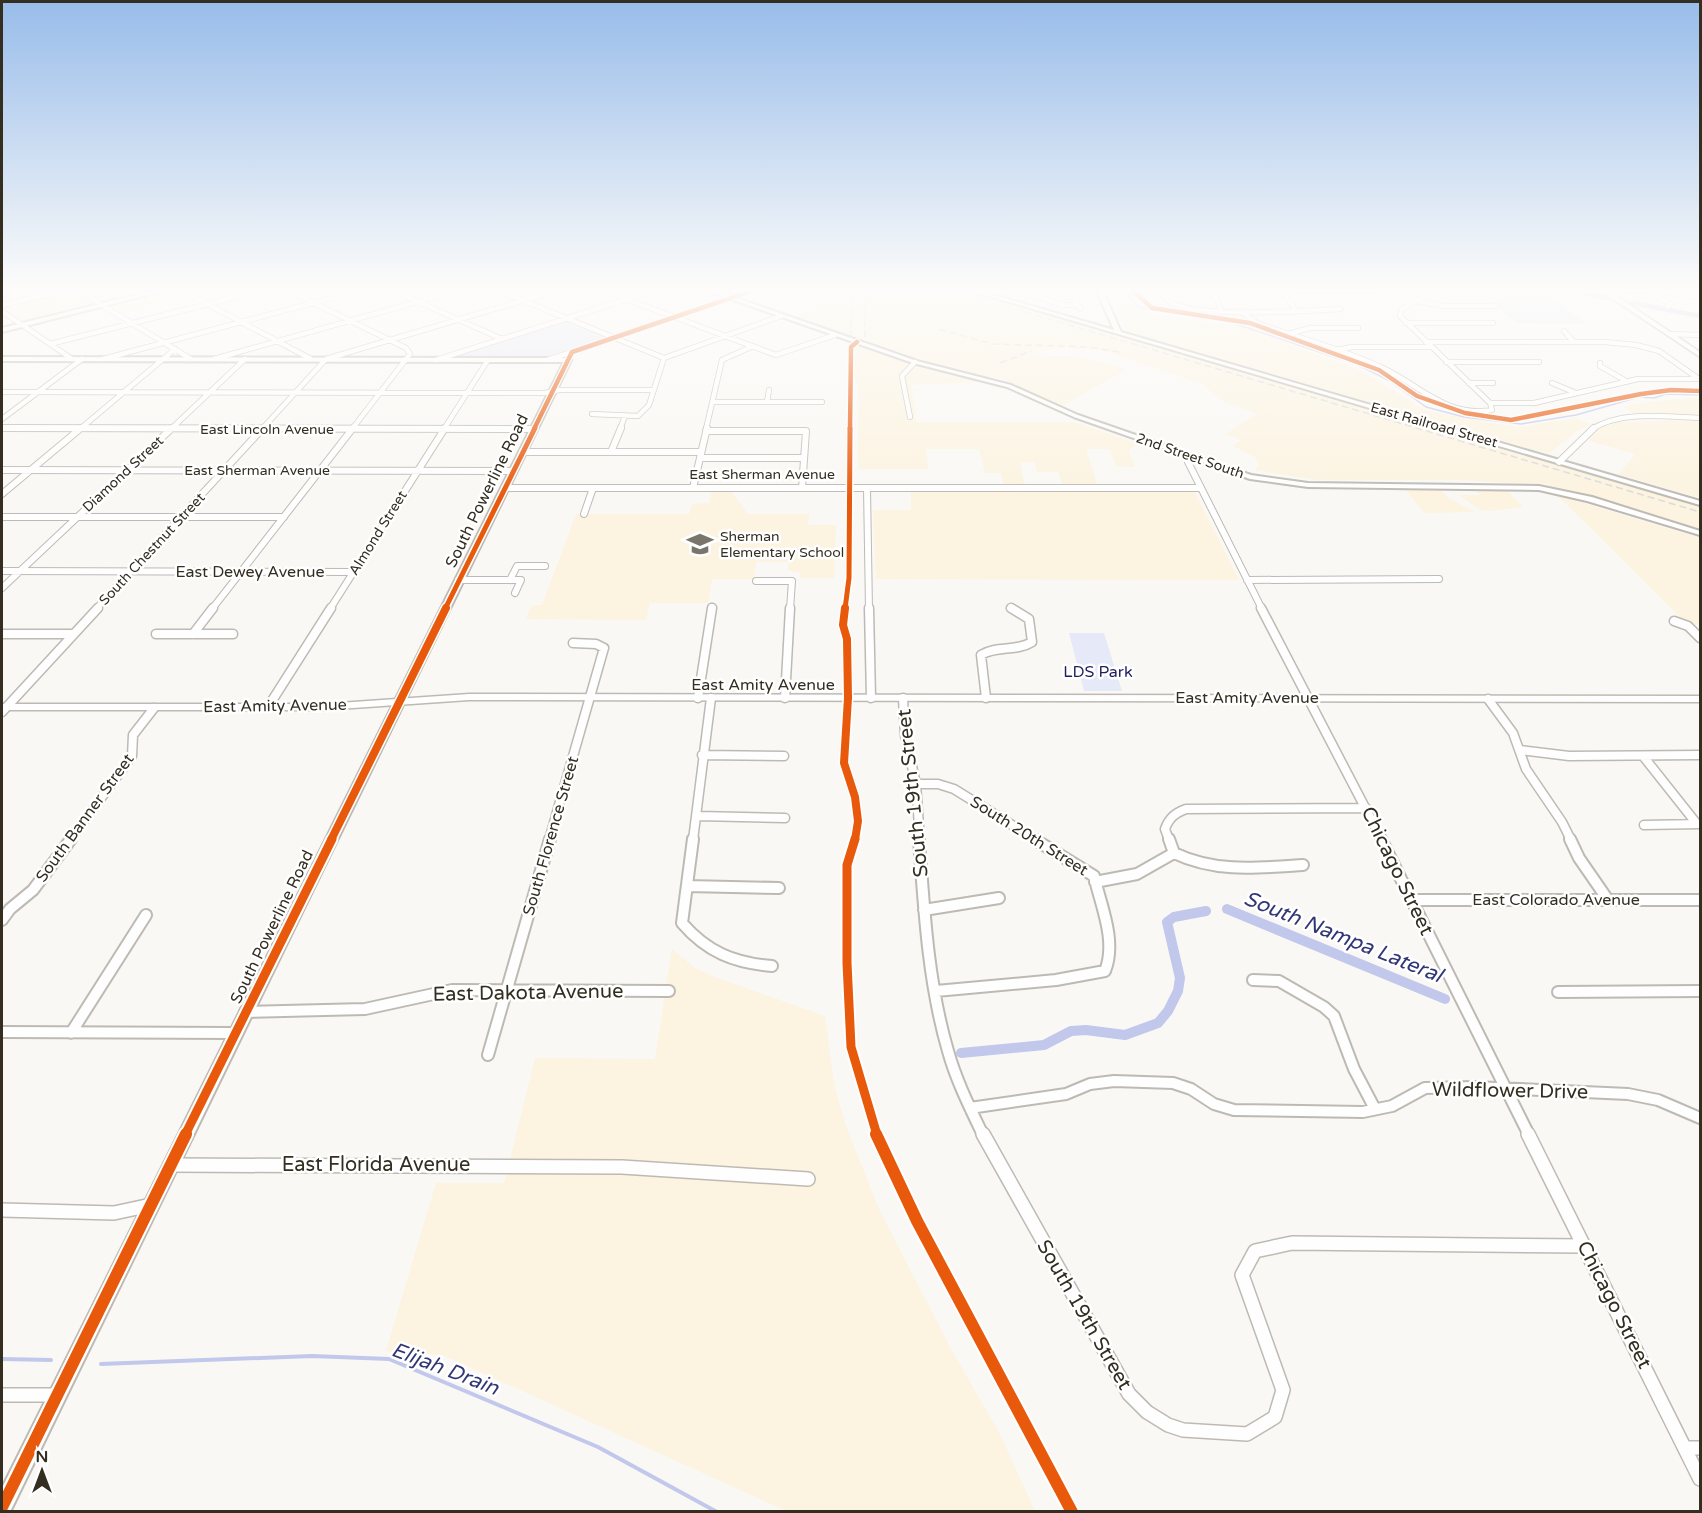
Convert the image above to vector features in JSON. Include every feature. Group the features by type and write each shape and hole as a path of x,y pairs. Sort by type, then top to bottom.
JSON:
{"main road":[{"name":"East Amity Avenue","path":"3,709 341,706 469,697 1701,699"}],"street":[{"path":"103,359 108,358"},
{"path":"214,359 219,358"},
{"path":"326,360 334,358"},
{"path":"436,360 444,358"},
{"path":"2,359 547,360 561,358"},
{"name":"South Powerline Road","path":"2,1507 569,358"},
{"path":"592,414 638,416 649,405 664,358"},
{"path":"693,488 723,359 726,358"},
{"name":"2nd Street South","path":"902,358 1009,386 1076,416 1190,458 1250,477 1305,485 1539,488 1589,499 1701,533"},
{"name":"East Railroad Street","path":"1200,358 1701,503"},
{"path":"1356,358 1384,368 1423,395 1456,407 1486,412 1493,408 1442,358"},
{"path":"1669,358 1700,379"},
{"path":"2,419 82,359"},
{"path":"2,494 163,359"},
{"name":"Diamond Street","path":"2,588 244,359"},
{"name":"South Chestnut Street","path":"3,709 326,360"},
{"path":"194,634 407,360"},
{"name":"Almond Street","path":"268,707 488,360"},
{"path":"910,417 902,376 904,371 915,362"},
{"path":"1446,362 1539,362"},
{"path":"1600,363 1600,366 1608,373 1627,381"},
{"path":"1490,403 1534,403 1627,381 1700,379"},
{"path":"1469,383 1493,383"},
{"path":"1552,383 1576,393"},
{"path":"2,392 653,390"},
{"path":"767,402 769,390"},
{"path":"713,402 822,402"},
{"path":"611,452 625,416"},
{"path":"1559,462 1593,428 1604,423 1628,419 1701,418"},
{"name":"East Lincoln Avenue","path":"2,428 533,429"},
{"path":"706,431 806,431 802,488"},
{"path":"522,452 611,452 804,458"},
{"name":"Chicago Street","path":"1190,458 1188,462 1247,580 1307,699 1366,808 1701,1479"},
{"name":"East Sherman Avenue","path":"2,470 512,471"},
{"name":"East Sherman Avenue","path":"504,488 1201,488"},
{"path":"584,514 593,488"},
{"path":"867,488 871,698"},
{"path":"2,517 284,517"},
{"path":"510,580 517,566 545,566"},
{"name":"East Dewey Avenue","path":"2,571 354,572"},
{"path":"1247,580 1439,579"},
{"path":"458,580 520,580 515,593"},
{"path":"756,581 792,581 785,698"},
{"path":"698,698 712,607"},
{"path":"986,698 981,655 989,649 1027,646 1032,642 1029,619 1011,608"},
{"path":"1674,621 1688,626 1701,638"},
{"path":"2,634 74,634"},
{"path":"156,634 233,634"},
{"name":"South Florence Street","path":"488,1055 604,648 596,644 573,644"},
{"path":"711,698 702,755 698,816 682,923 697,941 718,955 749,965 772,966"},
{"name":"South 19th Street","path":"903,698 905,735 916,784 924,910 948,1052 970,1108 994,1158 1129,1394 1147,1412 1168,1425 1183,1430 1247,1434 1275,1417 1283,1390 1242,1275 1255,1251 1292,1243 1584,1246"},
{"path":"1488,699 1513,733 1526,769 1562,822 1579,858 1608,900"},
{"name":"South Banner Street","path":"2,920 10,909 33,890 132,756 133,735 154,708"},
{"path":"1520,750 1569,756 1700,755"},
{"path":"702,755 784,756"},
{"path":"1642,756 1699,824"},
{"name":"South 20th Street","path":"916,784 938,784 954,789 1094,876 1108,942 1109,964 1105,971 1056,980 936,991"},
{"path":"1303,865 1235,868 1204,866 1174,853 1165,829 1168,820 1176,812 1186,809 1366,808"},
{"path":"698,816 785,818"},
{"path":"1644,825 1699,824"},
{"path":"1095,882 1123,881 1143,874 1174,853"},
{"path":"688,886 779,888"},
{"path":"924,910 999,898"},
{"name":"East Colorado Avenue","path":"1412,900 1701,900"},
{"path":"71,1033 146,915"},
{"path":"1253,980 1279,981 1324,1007 1334,1016 1354,1069 1375,1109"},
{"name":"East Dakota Avenue","path":"245,1012 365,1008 452,990 669,991"},
{"path":"1558,992 1701,991"},
{"path":"2,1032 234,1033"},
{"name":"Wildflower Drive","path":"970,1108 1066,1094 1090,1084 1114,1081 1173,1083 1191,1089 1214,1104 1234,1110 1325,1113 1392,1106 1425,1088 1506,1089 1628,1094 1658,1100 1701,1118"},
{"name":"East Florida Avenue","path":"170,1165 583,1167 808,1179"},
{"path":"2,1210 114,1213 150,1205"},
{"path":"2,1395 57,1395"},
{"path":"1685,1448 1701,1448"}],"shaded area":[{"path":"853,358 897,358 979,382 912,385 916,422 1074,422 1139,444 1128,450 1135,467 1117,467 1110,449 1086,449 1097,485 1062,485 1058,472 1037,472 1034,462 1020,463 1025,485 1004,485 1001,473 985,473 979,449 926,449 928,469 858,469 858,384 854,378"},
{"path":"914,358 1082,358 1125,368 1119,374 1060,407 1000,378 983,377"},
{"path":"1123,358 1195,358 1700,506 1700,529 1541,483 1537,485 1462,480 1316,480 1255,470 1259,465 1255,457 1233,446 1241,440 1225,434 1257,414 1225,402 1202,384"},
{"path":"1213,358 1325,358 1364,372 1425,410 1436,413 1518,427 1575,418 1592,424 1577,431 1550,453 1522,447"},
{"path":"1700,397 1700,415 1636,416 1624,407 1647,402"},
{"path":"1700,420 1700,498 1618,474 1636,454 1588,441 1598,429 1618,422"},
{"path":"1473,487 1503,487 1523,507 1481,510 1458,495 1480,495"},
{"path":"1439,489 1449,498 1475,512 1424,513 1406,490"},
{"name":"Sherman Elementary School","path":"712,490 730,490 748,514 809,514 808,525 836,525 834,578 800,578 800,572 788,571 789,562 756,562 754,579 712,579 708,603 650,603 646,620 526,619 532,605 542,605 576,514 689,514 692,504 709,503"},
{"path":"1189,491 1195,493 1239,580 876,579 873,510 911,510 911,492"},
{"path":"1557,495 1700,538 1700,626 1684,621"},
{"path":"672,949 695,968 712,976 825,1016 834,1084 846,1126 879,1209 950,1347 1000,1434 1035,1511 786,1511 443,1355 386,1351 436,1183 504,1183 535,1058 655,1059"}],"green space":[{"path":"448,358 547,358 546,358"},
{"name":"LDS Park","path":"1069,633 1104,633 1122,691 1084,691"}],"waterway":[{"path":"1336,358 1358,365 1390,381 1426,407 1464,417 1521,424 1576,415 1639,397 1654,398 1666,394 1700,395"},
{"name":"South Nampa Lateral","path":"1227,909 1445,999"},
{"name":"South Nampa Lateral","path":"961,1053 1044,1045 1071,1031 1086,1030 1125,1035 1158,1023 1168,1011 1178,991 1180,978 1167,922 1174,917 1206,911"},
{"name":"Elijah Drain","path":"101,1364 312,1356 389,1359 598,1447 717,1512"},
{"name":"Elijah Drain","path":"2,1359 51,1360"}],"railway":[{"path":"1000,363 1014,358"},
{"path":"1179,358 1700,512"}],"cycle path":[{"path":"2,1507 569,358"},
{"path":"851,358 849,578 843,625 847,639 848,698 844,763 855,797 858,821 854,845 847,865 847,963 851,1047 874,1130 917,1221 1072,1512"},
{"path":"1345,358 1379,370 1417,396 1465,413 1511,420 1641,394 1671,390 1700,391"}],"place":[{"name":"Sherman Elementary School","path":"700,544"}]}
